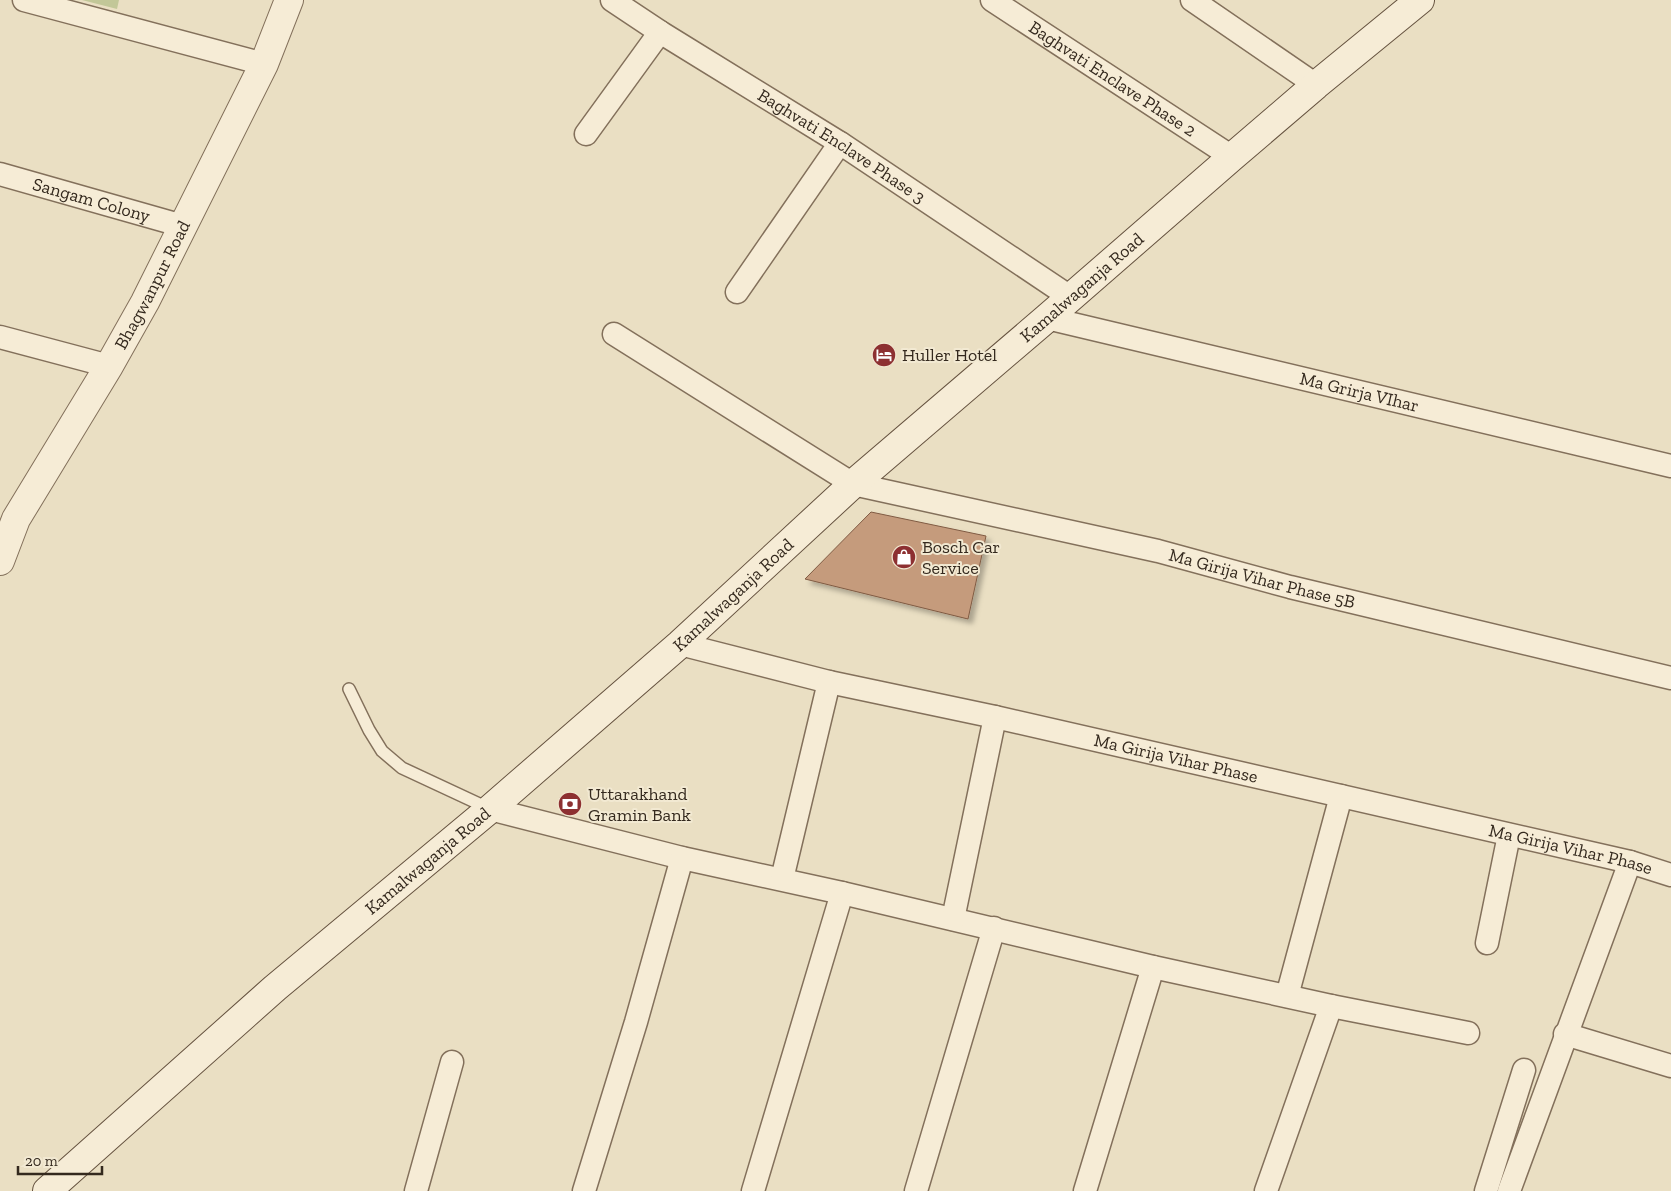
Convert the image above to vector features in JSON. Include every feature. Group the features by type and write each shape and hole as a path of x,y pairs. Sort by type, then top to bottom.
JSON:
{"main road":[{"name":"Bhagwanpur Road","path":"0,561 8,516 109,366 145,302 264,64 289,0"},
{"name":"Kamalwaganja Road","path":"48,1191 275,988 490,809 680,644 853,484 1316,85 1420,0"}],"street":[{"path":"24,0 264,64"},
{"name":"Baghvati Enclave Phase 3","path":"612,0 660,32 840,143 1070,297"},
{"name":"Baghvati Enclave Phase 2","path":"992,0 1232,157"},
{"path":"1192,0 1316,85"},
{"path":"586,134 660,32"},
{"path":"737,292 840,143"},
{"name":"Sangam Colony","path":"0,174 183,226"},
{"name":"Ma Grirja VIhar","path":"1047,318 1671,466"},
{"name":"Ma Girija Vihar Phase 5B","path":"614,334 853,484 1158,551 1290,587 1671,678"},
{"path":"0,336 109,366"},
{"name":"Ma Girija Vihar Phase","path":"680,644 829,682 995,717 1630,862 1671,875"},
{"path":"782,879 829,682"},
{"path":"953,919 995,717"},
{"path":"1287,996 1341,796"},
{"path":"490,809 682,858 994,928 1153,967 1331,1006 1468,1033"},
{"path":"1487,943 1509,835"},
{"path":"584,1191 636,1022 682,858"},
{"path":"1508,1191 1630,862"},
{"path":"753,1191 842,893"},
{"path":"916,1191 994,928"},
{"path":"1085,1191 1153,967"},
{"path":"1266,1191 1331,1006"},
{"path":"1565,1034 1671,1066"},
{"path":"416,1191 452,1062"},
{"path":"1486,1191 1524,1070"}],"lane":[{"path":"349,689 369,730 382,751 402,768 490,809"}],"green space":[{"path":"82,0 119,0 117,9"}],"building":[{"name":"Bosch Car Service","path":"871,512 986,536 968,619 805,579"}],"place":[{"name":"Huller Hotel","path":"884,355"},
{"name":"Bosch Car Service","path":"904,557"},
{"name":"Uttarakhand Gramin Bank","path":"570,804"}]}
